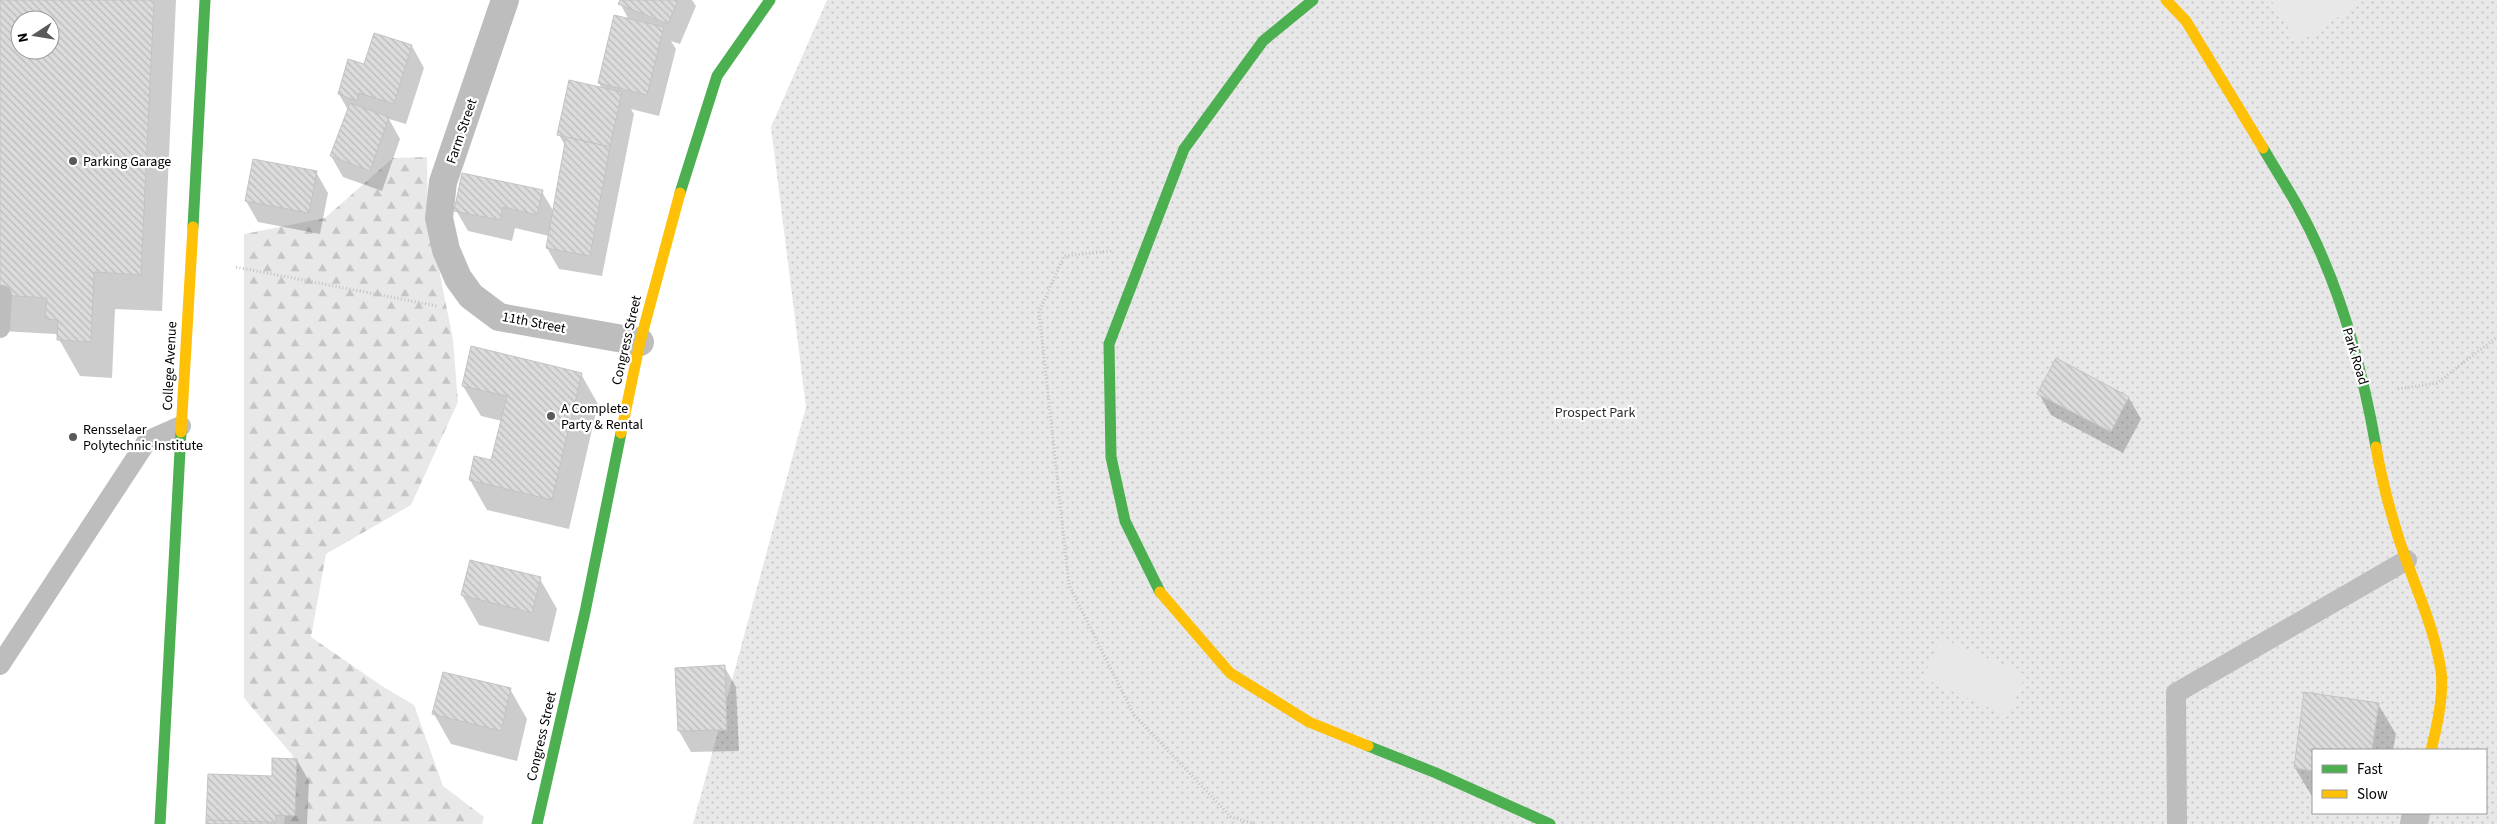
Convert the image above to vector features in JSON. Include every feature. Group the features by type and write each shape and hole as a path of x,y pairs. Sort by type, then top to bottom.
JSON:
{"street":[{"name":"College Avenue","path":"160,824 205,0"},
{"name":"Farm Street","path":"452,264 446,250 439,218 443,182 506,0"},
{"name":"Congress Street","path":"537,824 585,612 640,342 671,222 718,76 770,0"},
{"path":"1313,0 1263,41 1184,149 1109,344 1111,457 1125,521 1162,596 1230,672 1309,722 1436,773 1550,824"},
{"name":"Park Road","path":"2166,0 2186,21 2299,208 2336,291 2367,394 2381,475 2398,536 2425,609 2441,672 2438,721 2430,749"},
{"name":"11th Street","path":"452,264 470,296 499,317 640,342"}],"lane":[{"path":"0,328 2,295"},
{"path":"0,665 148,441 181,426"},
{"path":"2177,824 2176,693 2407,560"}],"path":[{"path":"236,268 440,306"},
{"path":"2367,394 2437,383 2497,336"}],"green space":[{"name":"Prospect Park","path":"827,0 2497,0 2497,824 693,824 806,407 771,127"},
{"path":"2271,0 2365,0 2298,43"},
{"path":"427,157 428,214 453,340 458,402 411,505 326,554 311,637 382,686 414,705 443,786 484,817 482,824 284,824 293,756 244,698 244,234 325,218 393,158"},
{"path":"1941,638 2026,675 2008,716 1923,678"}],"building":[{"name":"Parking Garage","path":"0,0 154,0 141,275 94,272 91,342 57,340 58,320 45,319 47,298 0,295"},
{"path":"620,0 678,0 668,24 618,4"},
{"path":"614,15 664,27 647,95 598,83"},
{"path":"374,33 412,45 394,104 359,93 357,101 338,94 348,59 364,64"},
{"path":"569,80 622,92 610,147 557,135"},
{"path":"350,103 389,117 370,171 330,156"},
{"path":"566,137 610,147 590,256 546,248"},
{"path":"253,159 317,171 309,213 245,201"},
{"path":"462,173 543,190 537,215 503,207 500,220 454,211"},
{"path":"471,346 582,373 552,500 469,480 474,456 491,460 507,396 462,386"},
{"path":"2056,358 2129,397 2111,432 2037,394"},
{"path":"470,560 541,577 532,613 461,595"},
{"path":"725,665 727,730 678,731 675,668"},
{"path":"443,672 511,688 501,731 432,714"},
{"path":"2304,692 2379,703 2372,749 2312,749 2312,771 2294,768"},
{"path":"272,758 297,759 295,816 276,815 276,823 206,820 208,774 272,776"},
{"path":"206,820 272,822 271,824 206,824"}],"traffic: fast":[{"path":"193,227 205,0"},
{"path":"680,193 717,76 770,0"},
{"path":"1160,592 1125,521 1111,457 1109,344 1184,149 1263,41 1313,0"},
{"path":"2263,148 2312,235 2337,293 2364,385 2376,447"},
{"path":"160,824 181,432"},
{"path":"537,824 585,612 621,433"},
{"path":"1368,746 1436,773 1550,824"}],"traffic: slow":[{"path":"2166,0 2186,21 2263,148"},
{"path":"621,433 640,342 680,193"},
{"path":"181,432 193,227"},
{"path":"2376,447 2391,514 2428,619 2438,654 2442,680 2441,700 2431,749"},
{"path":"1160,592 1230,673 1309,722 1368,746"}],"place":[{"name":"Parking Garage","path":"73,161"},
{"name":"A Complete Party & Rental","path":"551,416"},
{"name":"Rensselaer Polytechnic Institute","path":"73,437"}]}
